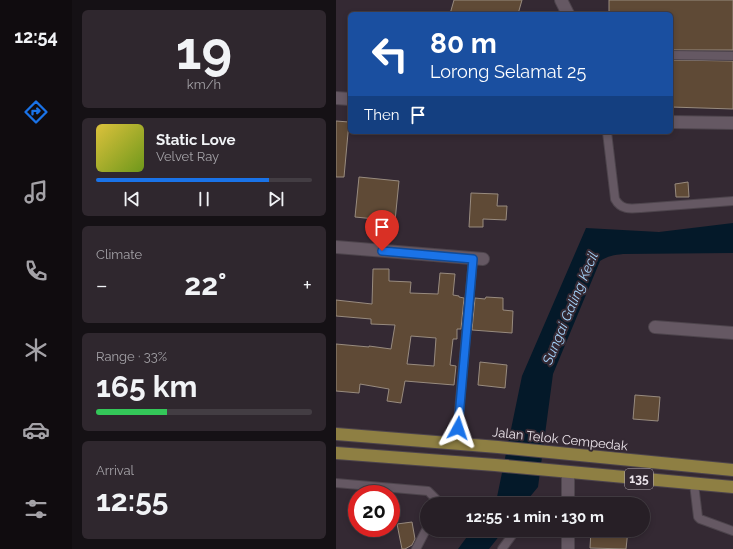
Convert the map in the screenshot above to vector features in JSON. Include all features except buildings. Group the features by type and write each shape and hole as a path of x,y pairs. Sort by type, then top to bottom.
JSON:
{"main road":[{"name":"Jalan Telok Cempedak","path":"336,434 498,447 733,470"},
{"name":"135","path":"336,452 733,487"}],"street":[{"path":"561,0 567,12"},
{"path":"336,98 348,99"},
{"path":"673,122 733,124"},
{"path":"336,247 478,259"},
{"path":"655,327 733,333"},
{"path":"568,473 568,497"},
{"path":"568,537 568,549"}],"lane":[{"path":"673,55 733,56"},
{"path":"607,134 615,199 622,207 631,209 733,201"},
{"path":"456,444 478,259"},
{"path":"336,491 336,483 428,491 434,497"},
{"path":"694,484 698,516 700,519 733,531"},
{"path":"416,549 422,537"},
{"path":"502,549 511,537"}],"water":[{"name":"Sungai Galing Kecil","path":"733,223 733,253 623,254 611,256 600,261 553,374 538,487 530,497 497,497 522,376 586,228 659,232"},
{"path":"467,537 498,537 489,549 458,549"}],"route":[{"path":"382,251 473,259 458,428"}]}
